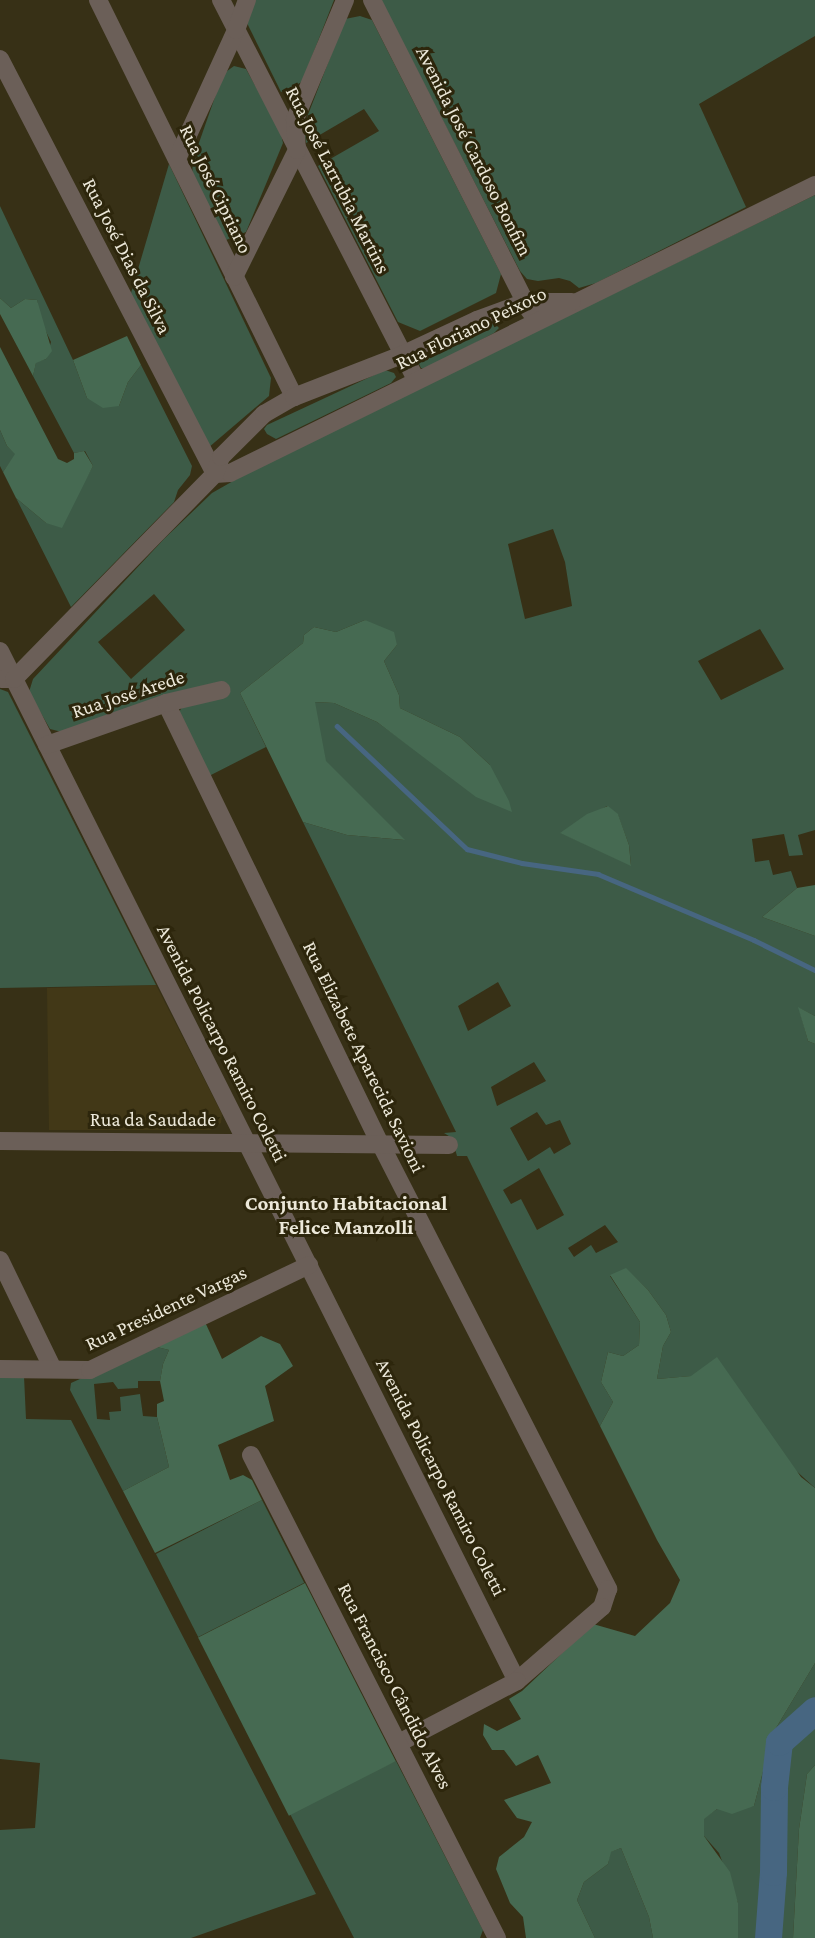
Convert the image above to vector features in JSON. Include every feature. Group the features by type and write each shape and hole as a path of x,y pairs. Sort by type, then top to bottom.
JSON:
{"street":[{"name":"Rua José Cipriano","path":"98,0 294,397"},
{"name":"Rua José Larrubia Martins","path":"221,0 416,380"},
{"path":"177,159 236,30 247,0"},
{"path":"234,277 297,150 295,119 345,0"},
{"name":"Avenida José Cardoso Bonfim","path":"372,0 536,322"},
{"name":"Rua José Dias da Silva","path":"0,59 215,474"},
{"path":"572,302 815,185"},
{"name":"Rua Floriano Peixoto","path":"7,679 215,474 221,457 264,414 294,397 402,355 477,320 526,302 572,302"},
{"name":"Rua Floriano Peixoto","path":"215,474 230,473 572,302"},
{"name":"Avenida Policarpo Ramiro Coletti","path":"0,651 7,679 47,745 517,1681"},
{"name":"Rua José Arede","path":"47,745 166,703 222,690"},
{"name":"Rua Elizabete Aparecida Savioni","path":"166,703 381,1145 608,1589 602,1607 517,1681"},
{"name":"Rua da Saudade","path":"0,1141 246,1141 449,1145"},
{"path":"0,1260 53,1369"},
{"name":"Rua Presidente Vargas","path":"0,1369 90,1370 309,1265"},
{"name":"Rua Francisco Cândido Alves","path":"251,1455 497,1938"},
{"path":"399,1743 517,1681"}],"shaded area":[{"path":"156,985 222,1114 221,1123 210,1130 49,1130 47,988"}],"green space":[{"path":"254,0 334,0 302,82 281,92 246,21"},
{"path":"381,0 815,0 815,36 699,104 746,207 596,283 579,288 570,281 559,278 538,281 527,279 520,271"},
{"path":"360,16 372,20 501,274 496,293 420,331 398,322 318,166 379,131 364,109 306,143 304,125 345,19"},
{"path":"234,66 246,69 280,130 283,143 246,232 226,240 192,177 193,160 223,74"},
{"path":"169,164 271,378 269,396 208,448 126,310"},
{"path":"815,195 815,830 798,835 803,855 789,856 784,834 752,839 755,862 769,860 773,875 791,871 797,888 762,917 815,936 815,1016 799,1008 808,1041 815,1044 815,1488 692,1376 657,1379 663,1346 671,1332 666,1315 648,1290 626,1269 610,1276 640,1322 639,1345 623,1356 608,1352 601,1382 613,1402 600,1426 467,1156 457,1156 452,1138 444,1133 456,1132 303,822 347,835 404,840 325,761 314,702 334,703 377,722 425,757 490,765 460,737 400,708 399,695 384,661 397,645 365,620 336,632 314,627 304,635 303,643 240,693 266,747 209,776 177,716 182,707 62,732 50,729 29,692 33,679 164,539 212,493 256,468","holes":["553,529 565,562 572,606 525,619 508,544","154,594 185,630 131,679 98,642","760,629 784,669 721,700 698,661","607,806 618,815 629,845 631,865 561,833","498,982 511,1006 468,1031 458,1006","534,1062 546,1081 497,1106 491,1087","537,1112 546,1125 560,1120 571,1144 554,1154 550,1147 528,1161 510,1128","539,1168 564,1215 537,1230 521,1199 511,1204 503,1190","605,1225 618,1242 596,1253 591,1245 574,1257 568,1248"]},
{"path":"0,206 73,360 87,398 119,406 128,382 141,365 192,466 190,475 178,490 174,502 71,607 16,498 46,523 84,482 93,466 85,451 74,453 33,376 36,362 46,359 51,342 40,319 37,300 25,299 11,308 0,298"},
{"path":"0,298 11,308 25,299 37,300 52,351 46,359 36,363 33,376 0,314"},
{"path":"492,321 499,328 494,333 426,369 421,368 418,362 422,353"},
{"path":"127,336 141,365 128,382 119,406 103,408 87,398 73,360"},
{"path":"0,347 58,459 67,463 74,459 74,453 84,451 93,466 62,528 46,523 16,498 3,472 15,454 7,446 0,430"},
{"path":"385,370 394,373 396,377 391,383 276,439 267,434 264,429 267,425"},
{"path":"0,430 7,446 16,454 3,472 0,466"},
{"path":"365,620 394,632 397,645 384,661 399,695 400,708 460,737 490,765 509,801 512,812 476,797 377,722 334,703 315,702 326,761 405,840 347,835 303,822 240,693 303,643 304,635 314,627 336,632"},
{"path":"0,689 8,692 156,985 0,988"},
{"path":"608,806 618,814 629,845 631,866 560,833 587,814"},
{"path":"815,885 815,936 762,917 797,888"},
{"path":"798,1007 815,1016 815,1044 808,1041"},
{"path":"626,1268 648,1290 666,1315 671,1332 663,1346 657,1379 691,1376 717,1357 801,1477 815,1488 815,1663 773,1733 754,1806 732,1814 717,1809 704,1819 704,1836 730,1872 738,1903 738,1938 653,1938 649,1917 621,1848 611,1852 608,1864 584,1882 577,1900 595,1938 526,1938 523,1917 510,1903 496,1869 499,1857 524,1837 532,1822 517,1818 504,1800 551,1783 538,1755 516,1766 504,1750 492,1750 483,1735 484,1724 497,1731 521,1719 509,1699 522,1691 593,1624 635,1636 670,1603 680,1580 657,1540 600,1426 613,1402 601,1382 608,1352 623,1356 639,1345 640,1322 610,1275"},
{"path":"205,1322 222,1359 261,1336 280,1344 293,1366 265,1386 274,1421 218,1445 230,1480 243,1475 252,1480 262,1500 155,1553 123,1491 169,1467 157,1417 157,1404 164,1401 160,1381 163,1364 169,1350 153,1346"},
{"path":"153,1346 169,1350 163,1364 160,1381 138,1381 138,1388 118,1389 113,1382 94,1384 97,1419 110,1420 109,1412 121,1411 120,1397 140,1394 143,1416 157,1417 169,1467 123,1491 70,1390 71,1383"},
{"path":"0,1376 24,1376 26,1419 71,1420 316,1894 191,1938 0,1938 0,1830 35,1828 40,1763 0,1759"},
{"path":"262,1500 304,1583 198,1637 156,1554"},
{"path":"305,1583 396,1761 289,1816 198,1637"},
{"path":"815,1663 815,1765 807,1774 799,1829 793,1938 738,1938 738,1903 719,1853 704,1836 704,1818 717,1809 754,1806 773,1733"},
{"path":"396,1761 483,1930 480,1938 354,1938 288,1810"},
{"path":"815,1765 815,1938 793,1938 799,1829 807,1774"},
{"path":"621,1848 649,1917 653,1938 595,1938 577,1900 584,1882 608,1864 610,1852"}],"waterway":[{"path":"337,726 467,849 522,863 598,874 754,940 815,970"},
{"path":"768,1938 773,1872 774,1787 779,1742 815,1710"}],"district":[{"name":"Conjunto Habitacional Felice Manzolli","path":"346,1215"}]}
